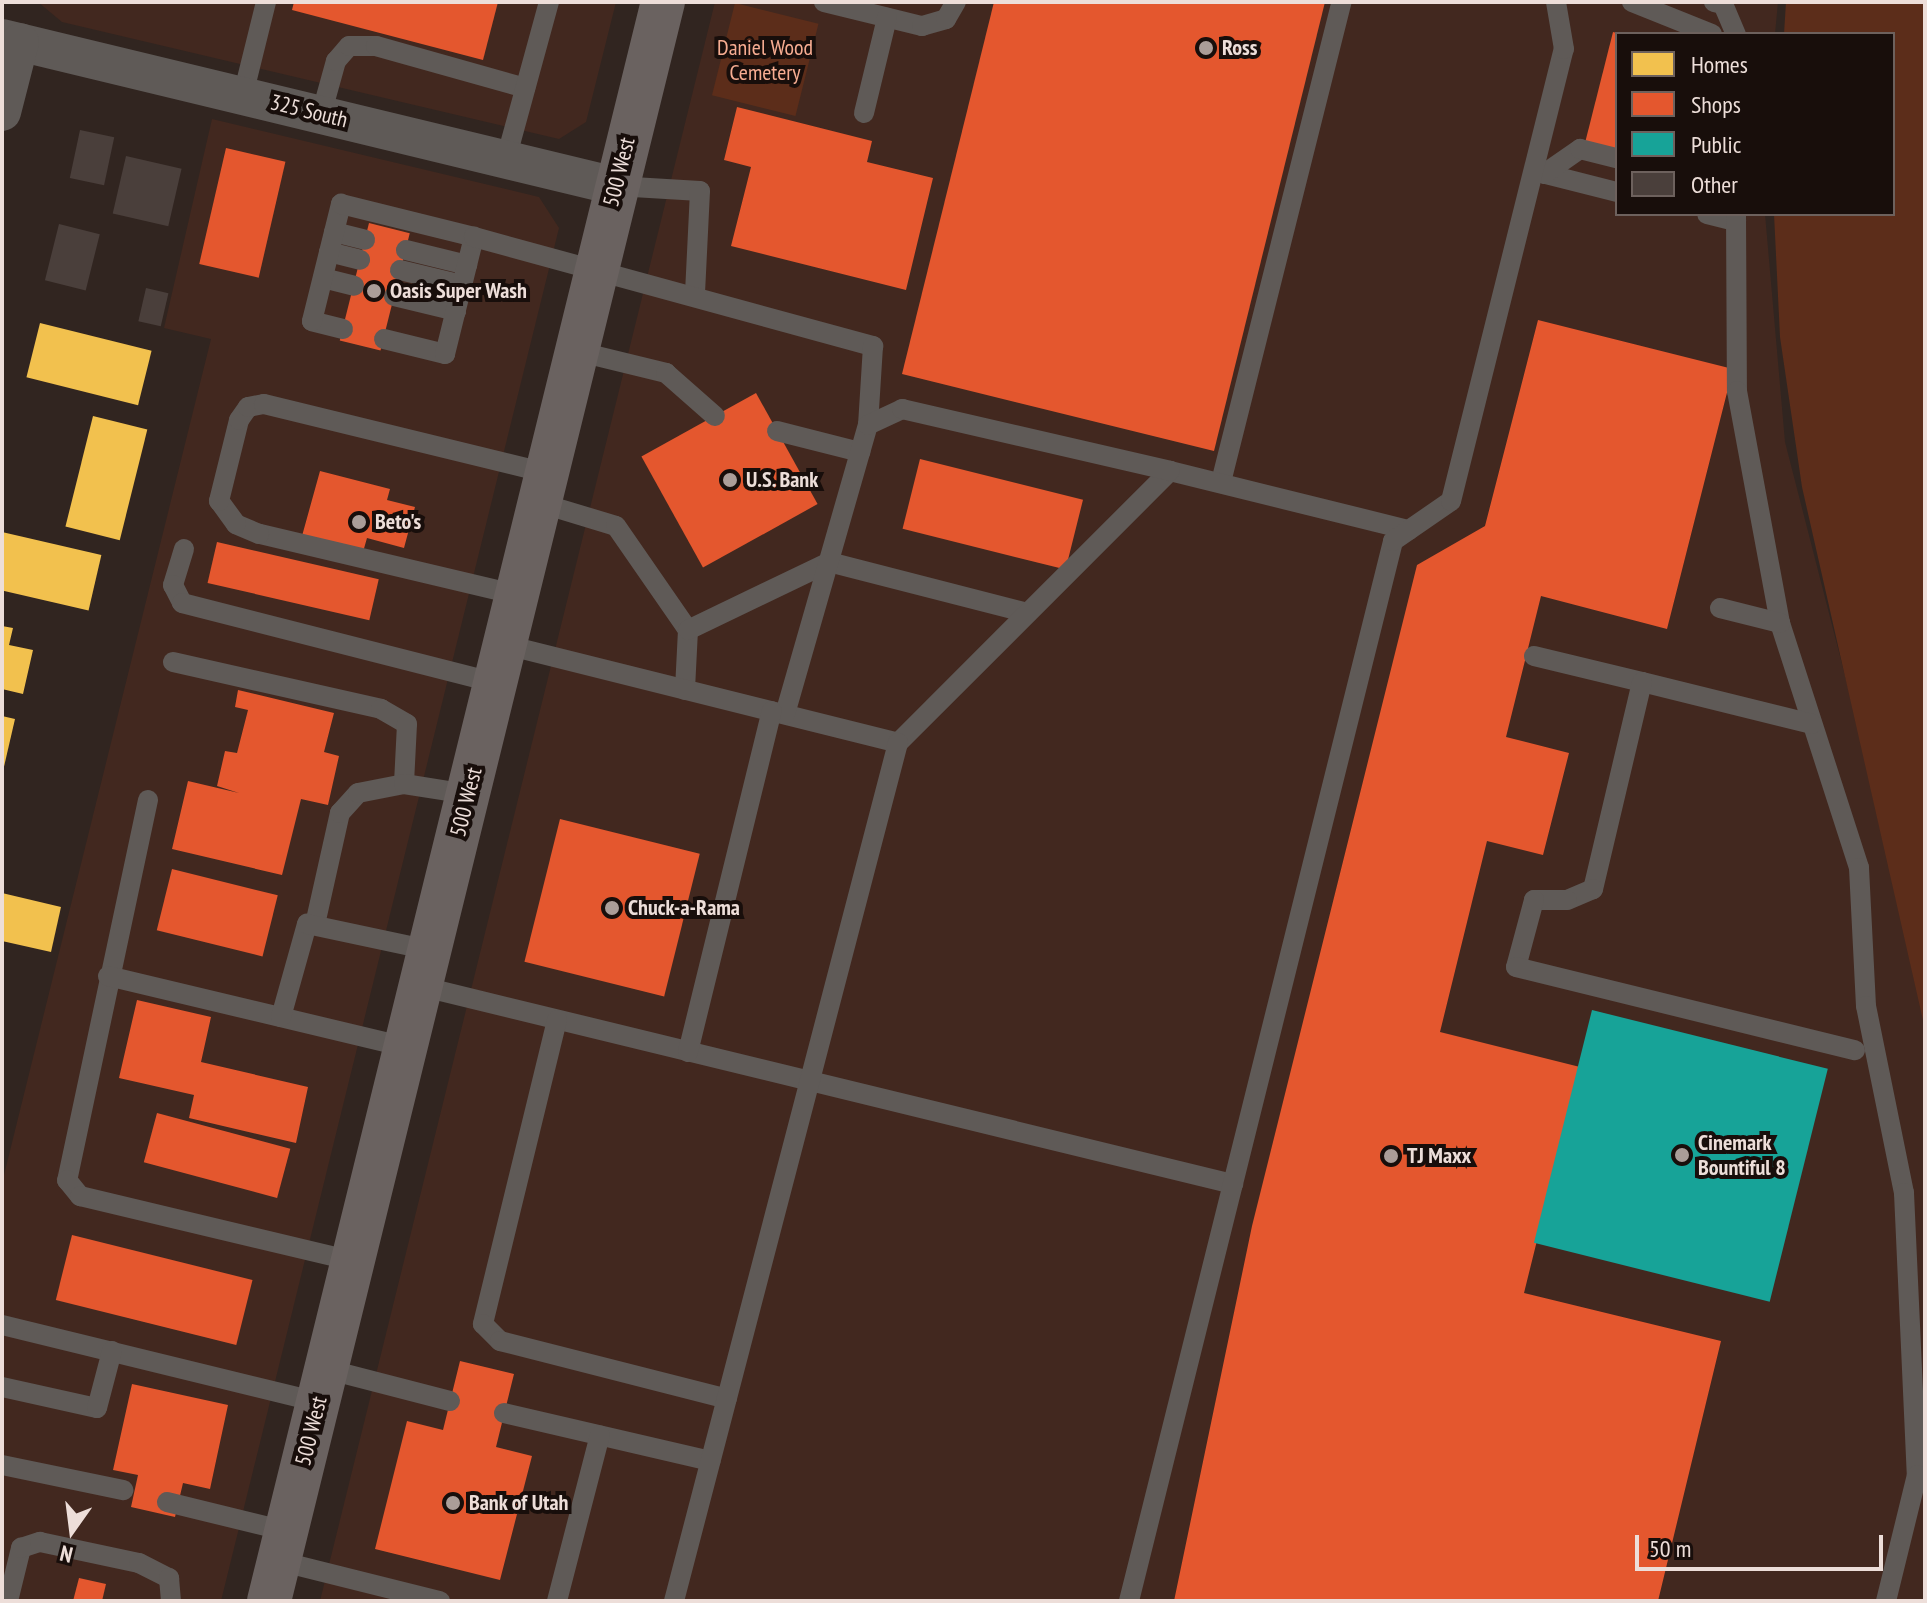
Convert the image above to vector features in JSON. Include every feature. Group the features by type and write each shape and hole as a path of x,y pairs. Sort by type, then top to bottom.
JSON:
{"main road":[{"name":"500 West","path":"278,1564 518,595 660,2"}],"street":[{"name":"325 South","path":"11,40 615,186"},
{"path":"2,112 11,40"}],"lane":[{"path":"243,95 266,2"},
{"path":"506,159 549,2"},
{"path":"824,2 922,26 946,19 956,2"},
{"path":"1221,482 1342,2"},
{"path":"1129,1601 1393,541 1451,501 1539,172 1564,49 1556,2"},
{"path":"1632,2 1707,32"},
{"path":"1714,2 1723,4 1735,32"},
{"path":"864,113 887,18"},
{"path":"321,115 336,61 349,46 376,46 525,88"},
{"path":"1539,172 1580,149 1615,158"},
{"path":"1539,172 1615,191"},
{"path":"615,186 700,191 695,294"},
{"path":"343,329 312,321 341,204 596,265 873,346 868,425 829,562 778,713 688,1052"},
{"path":"1736,218 1737,391 1780,623 1859,868 1866,1006 1904,1193 1917,1475 1886,1601"},
{"path":"334,232 365,240"},
{"path":"384,339 445,354 474,237"},
{"path":"406,250 465,275"},
{"path":"329,252 360,260"},
{"path":"400,270 465,275"},
{"path":"323,278 354,286"},
{"path":"394,296 456,311"},
{"path":"576,351 666,373 715,416"},
{"path":"518,595 259,534 236,524 219,501 239,420 248,407 264,404 543,488 616,526 688,630 685,690"},
{"path":"868,425 902,409 1221,482 1409,530"},
{"path":"777,431 860,452"},
{"path":"674,1601 898,743 1170,471"},
{"path":"184,549 173,585 182,603 501,664 685,690 898,743"},
{"path":"688,630 829,562 1028,613"},
{"path":"1720,608 1780,623"},
{"path":"1534,656 1812,724"},
{"path":"173,662 381,709 407,724 404,784"},
{"path":"1642,682 1593,889 1567,900 1534,900 1516,967 1855,1050"},
{"path":"281,1017 297,941 316,920 340,813 358,793 404,784 468,794"},
{"path":"148,800 67,1156 67,1180 80,1196 353,1261"},
{"path":"316,920 425,968 557,1020 1233,1184"},
{"path":"108,976 405,1047"},
{"path":"557,1020 483,1324 500,1341 727,1399"},
{"path":"2,1325 112,1351 322,1386 450,1401"},
{"path":"2,1387 97,1408 112,1351"},
{"path":"504,1413 711,1461"},
{"path":"557,1601 600,1435"},
{"path":"2,1465 123,1490"},
{"path":"167,1502 278,1564 440,1601"},
{"path":"8,1601 21,1548 40,1542 139,1563 169,1578 171,1601"}],"shaded area":[{"path":"38,2 616,2 586,122 559,139 62,22"},
{"path":"715,2 1778,2 1775,32 1615,32 1615,216 1765,216 1785,442 1925,987 1925,1601 320,1601"},
{"path":"212,119 539,197 559,228 221,1601 2,1601 2,1183 211,339 164,328"}],"green space":[{"path":"1786,2 1925,2 1925,1029 1802,487 1780,337 1774,216 1895,216 1895,32 1784,32"},
{"name":"Daniel Wood Cemetery","path":"735,3 818,24 795,116 712,95"}],"building: Homes":[{"path":"40,323 152,351 138,405 26,377"},
{"path":"93,416 147,430 120,540 65,527"},
{"path":"2,532 101,555 89,610 2,590"},
{"path":"2,626 13,628 9,645 33,650 23,694 2,689"},
{"path":"2,716 15,719 3,771 2,771"},
{"path":"2,893 61,907 51,952 2,941"}],"building: Shops":[{"path":"294,2 498,2 483,60 292,10"},
{"path":"994,2 1325,2 1214,451 902,374"},
{"path":"1613,32 1615,32 1615,150 1585,143"},
{"path":"737,107 872,141 867,162 933,178 906,290 731,246 751,167 724,160"},
{"path":"226,148 285,162 259,278 199,264"},
{"name":"Oasis Super Wash","path":"369,223 410,233 380,351 340,340"},
{"path":"1538,320 1733,369 1667,629 1541,596 1506,737 1569,753 1543,855 1487,841 1440,1032 1580,1067 1524,1293 1721,1341 1658,1601 1174,1601 1252,1226 1417,565 1485,526"},
{"name":"U.S. Bank","path":"756,393 818,504 703,568 641,457"},
{"path":"920,459 1083,500 1066,570 903,529"},
{"name":"Beto's","path":"320,471 390,489 387,500 415,507 404,548 367,538 363,552 302,536"},
{"path":"217,542 379,579 369,620 208,583"},
{"path":"238,690 334,713 324,752 339,756 328,805 301,799 282,875 172,849 188,781 239,793 217,786 225,751 237,753 248,710 235,707"},
{"name":"Chuck-a-Rama","path":"560,819 700,854 664,996 524,962"},
{"path":"172,869 278,895 263,956 157,930"},
{"path":"137,1000 211,1017 201,1062 308,1087 296,1143 189,1118 194,1095 119,1078"},
{"path":"157,1113 290,1149 277,1198 144,1162"},
{"path":"72,1235 252,1280 236,1345 56,1300"},
{"name":"Bank of Utah","path":"460,1361 514,1374 496,1447 532,1456 500,1580 375,1549 407,1421 443,1430"},
{"path":"132,1384 228,1405 210,1489 183,1483 175,1517 131,1507 138,1475 113,1470"},
{"path":"79,1578 106,1584 102,1601 73,1601"}],"building: Public":[{"name":"Cinemark Bountiful 8","path":"1592,1010 1828,1069 1770,1302 1534,1243"}],"building: Other":[{"path":"80,130 114,137 104,185 70,178"},
{"path":"126,156 182,169 168,226 113,213"},
{"path":"59,224 100,234 86,290 45,280"},
{"path":"146,288 168,293 161,326 138,321"}],"place":[{"name":"Ross","path":"1206,48"},
{"name":"Oasis Super Wash","path":"374,291"},
{"name":"U.S. Bank","path":"730,480"},
{"name":"Beto's","path":"359,522"},
{"name":"Chuck-a-Rama","path":"612,908"},
{"name":"Cinemark Bountiful 8","path":"1682,1155"},
{"name":"TJ Maxx","path":"1391,1156"},
{"name":"Bank of Utah","path":"453,1503"}]}
